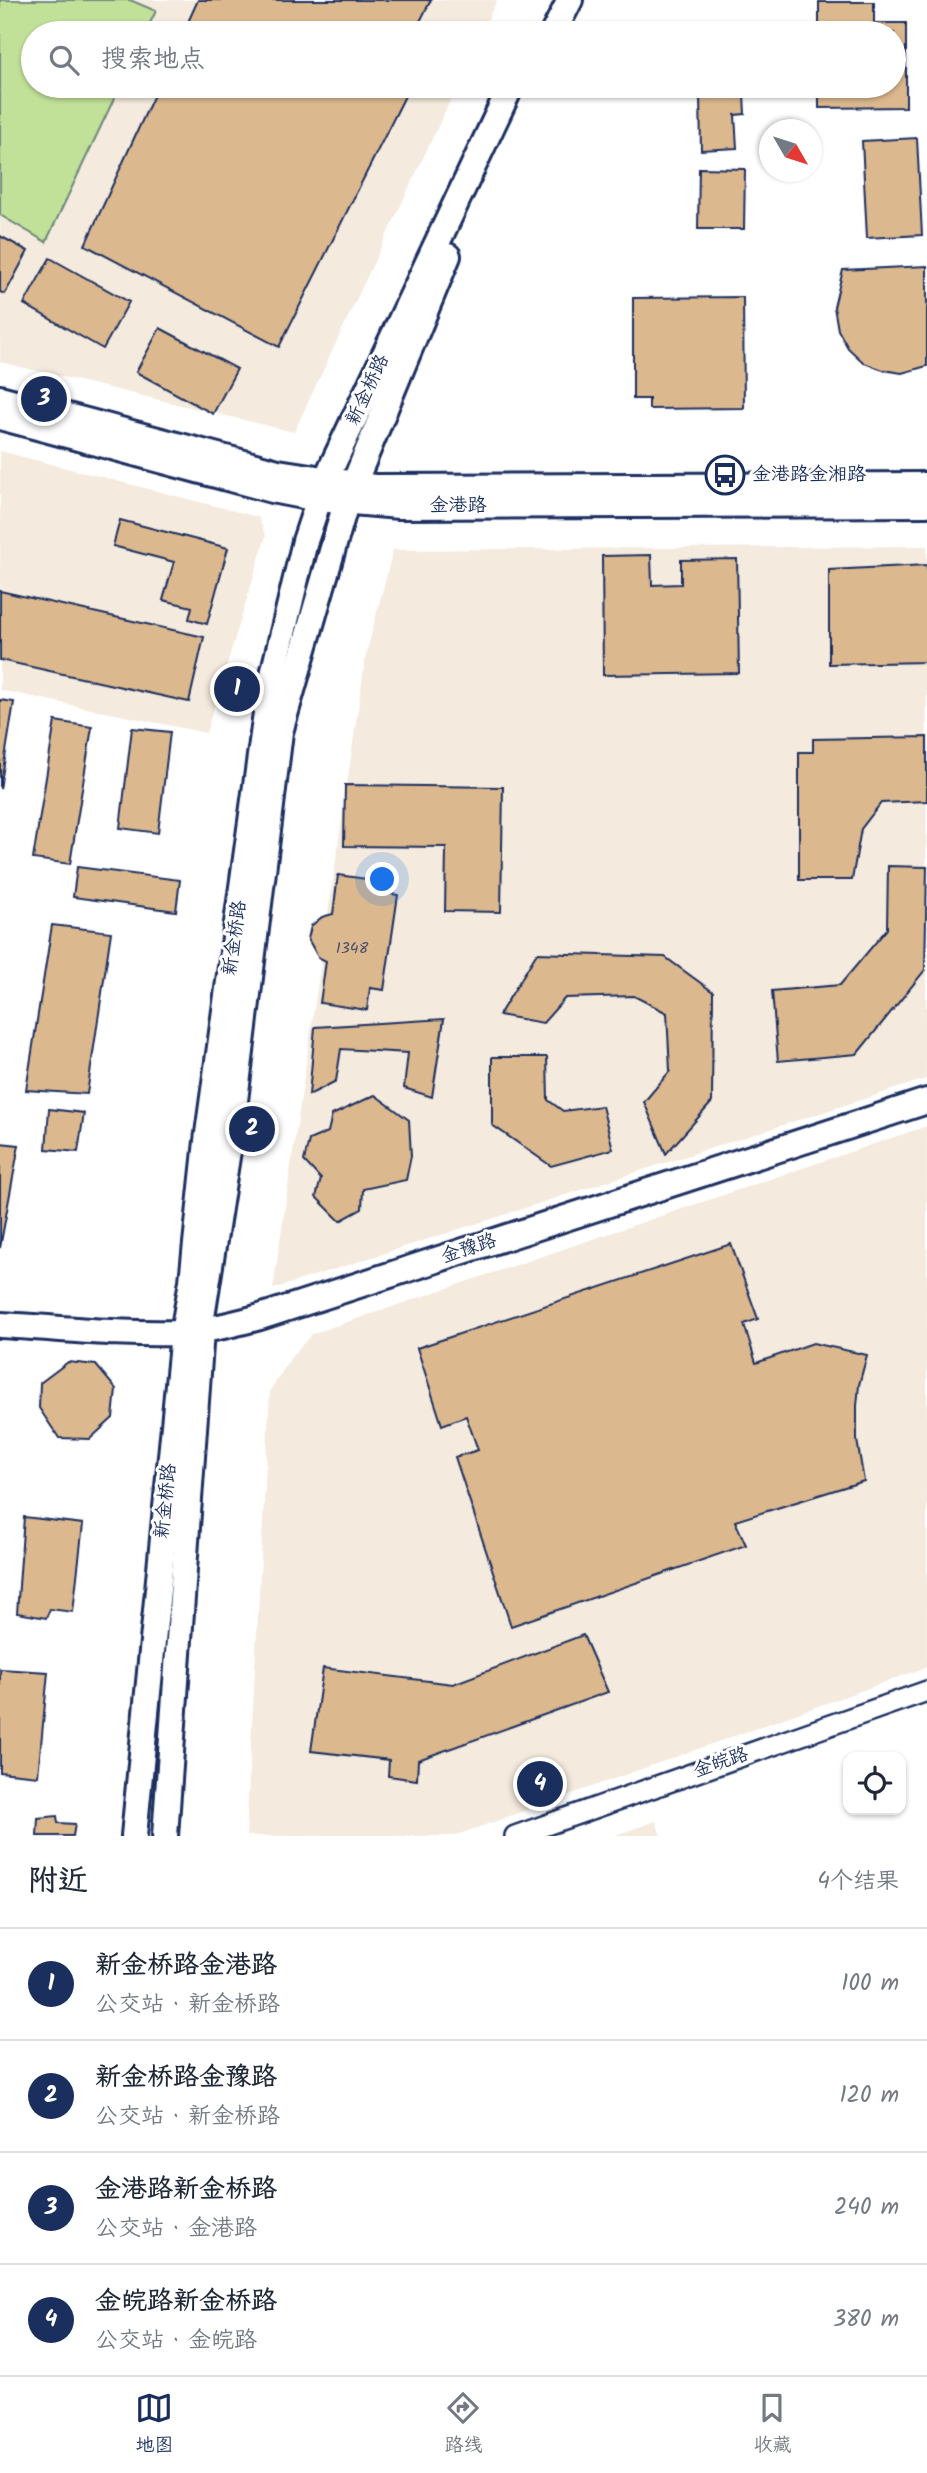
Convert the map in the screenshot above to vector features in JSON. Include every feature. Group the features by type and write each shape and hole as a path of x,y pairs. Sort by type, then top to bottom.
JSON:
{"street":[{"path":"541,21 551,0"},
{"path":"560,21 570,0"},
{"name":"新金桥路","path":"165,1836 192,1331 192,1281 207,1141 269,691 305,541 322,490 505,98"},
{"name":"新金桥路","path":"134,1836 192,1331 232,1125 281,732 350,493 475,189 521,98"},
{"name":"金港路","path":"0,398 278,472 322,490"},
{"name":"金港路","path":"0,417 272,490 350,493 399,506 927,504"},
{"name":"金港路","path":"350,493 401,487 927,485"},
{"name":"金豫路","path":"0,1325 192,1331 260,1317 927,1101"},
{"name":"金皖路","path":"515,1836 927,1691"}],"shaded area":[{"path":"0,0 497,0 487,21 21,21 21,98 451,98 294,432 0,362"},
{"path":"0,451 258,517 266,536 206,733 0,690"},
{"path":"927,546 926,1079 273,1289 366,655 393,550"},
{"path":"927,1126 927,1667 454,1836 246,1836 270,1391 292,1356 312,1334"},
{"path":"656,1821 661,1836 613,1836"}],"green space":[{"path":"0,0 130,0 156,11 151,21 21,21 21,98 114,98 46,242 0,215"}],"building":[{"path":"198,0 431,0 420,21 188,21"},
{"path":"819,2 874,2 874,21 819,21"},
{"path":"152,98 404,98 279,347 85,245"},
{"path":"700,98 744,98 745,114 735,115 737,148 701,150"},
{"path":"819,98 906,98 906,107 819,108"},
{"path":"917,138 922,235 867,238 862,141"},
{"path":"699,168 745,169 744,229 698,229"},
{"path":"0,236 28,251 5,294 0,292"},
{"path":"50,258 129,302 103,349 24,304"},
{"path":"927,266 927,366 902,373 864,363 848,348 838,330 834,307 843,270"},
{"path":"743,297 744,408 649,409 649,399 633,399 633,298"},
{"path":"160,328 237,369 213,414 136,372"},
{"path":"120,520 228,548 207,624 189,619 192,607 163,600 174,562 113,546"},
{"path":"651,555 652,585 681,584 681,560 737,559 739,673 603,675 602,556"},
{"path":"927,565 927,662 829,664 829,570"},
{"path":"0,591 204,637 189,702 0,660"},
{"path":"0,700 14,702 0,789"},
{"path":"55,721 92,727 70,864 33,859"},
{"path":"132,728 170,732 158,833 120,828"},
{"path":"927,737 927,801 881,803 861,829 852,880 799,880 799,752 813,752 813,739"},
{"path":"345,785 503,787 501,912 445,911 446,847 344,846"},
{"path":"888,866 927,867 925,970 857,1054 778,1061 772,991 840,985 887,929"},
{"path":"77,867 180,880 176,911 73,897"},
{"path":"338,875 381,881 379,892 398,895 384,990 370,988 367,1010 320,1003 326,961 318,957 308,939 311,926 322,917 333,914"},
{"path":"52,925 111,932 87,1094 26,1090"},
{"path":"537,953 665,957 713,992 712,1102 666,1154 644,1102 670,1071 667,1013 634,996 565,998 543,1023 499,1015"},
{"path":"444,1019 432,1097 404,1088 408,1053 341,1049 336,1081 309,1095 315,1027"},
{"path":"492,1057 547,1057 548,1100 563,1111 602,1106 613,1149 551,1166 492,1125"},
{"path":"375,1095 409,1120 411,1156 406,1180 363,1189 362,1209 340,1221 316,1197 321,1179 304,1161 309,1140 328,1132 332,1115"},
{"path":"49,1109 84,1113 78,1152 46,1149"},
{"path":"0,1143 19,1145 0,1248"},
{"path":"731,1244 758,1319 744,1324 756,1363 813,1343 867,1355 857,1406 857,1440 864,1481 735,1521 746,1545 511,1626 455,1457 478,1450 466,1416 442,1425 417,1348"},
{"path":"68,1362 96,1365 116,1389 113,1418 90,1439 59,1438 39,1408 40,1383"},
{"path":"24,1517 83,1524 73,1612 50,1609 46,1618 17,1613"},
{"path":"583,1635 608,1692 418,1760 417,1780 388,1776 389,1760 311,1751 323,1668 453,1684"},
{"path":"0,1669 48,1672 38,1776 0,1772"},
{"path":"57,1816 58,1823 75,1824 73,1836 37,1836 38,1818"}],"place":[{"name":"金港路新金桥路","path":"44,399"},
{"name":"金港路金湘路","path":"725,475"},
{"name":"新金桥路金港路","path":"237,689"},
{"name":"新金桥路金豫路","path":"252,1129"},
{"name":"金皖路新金桥路","path":"540,1784"}]}
